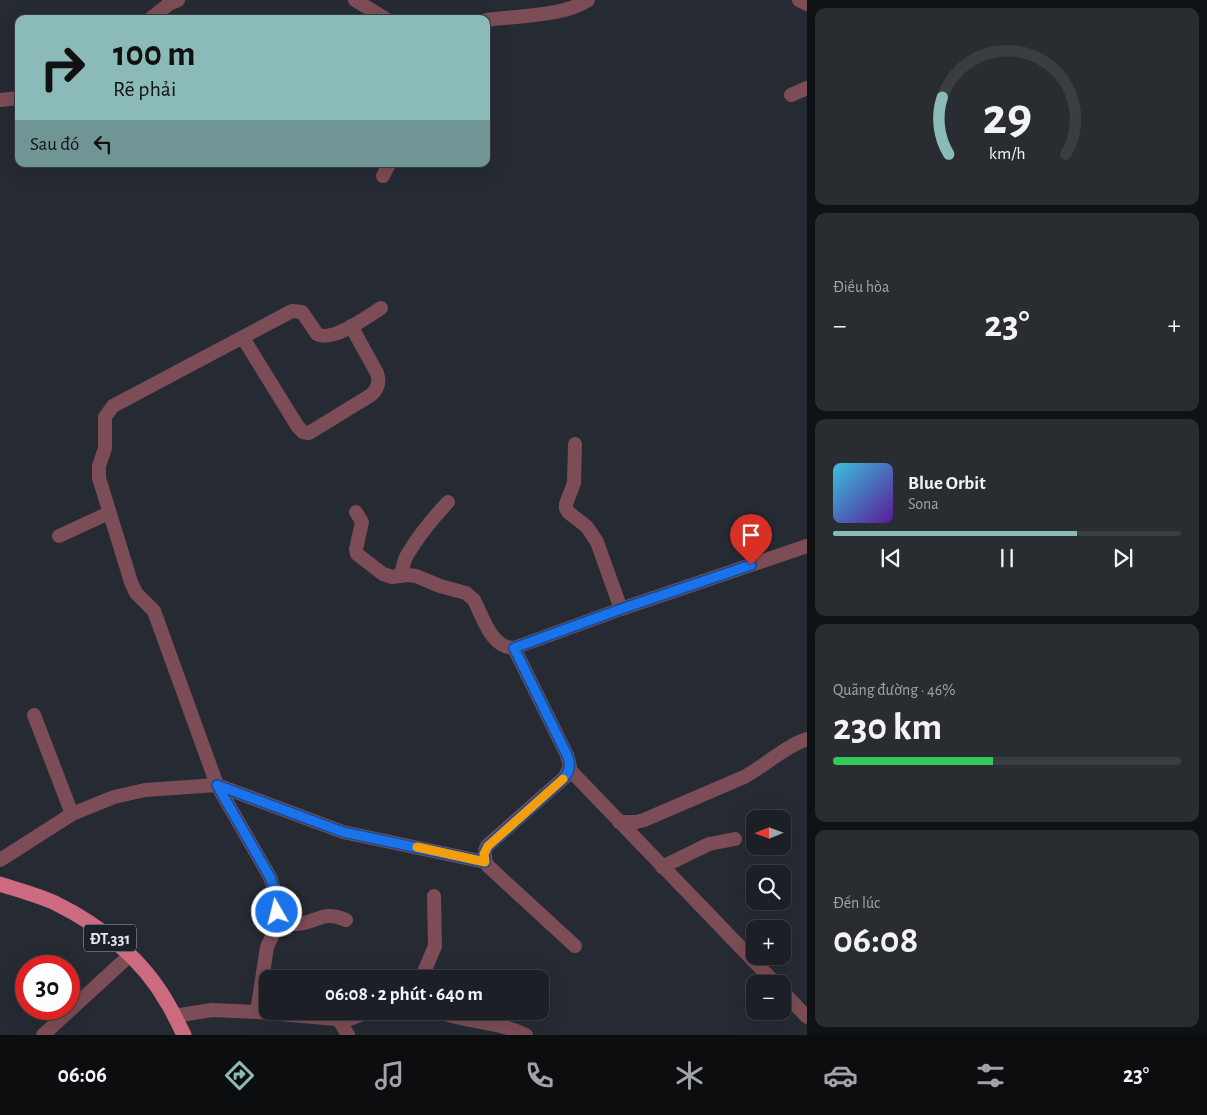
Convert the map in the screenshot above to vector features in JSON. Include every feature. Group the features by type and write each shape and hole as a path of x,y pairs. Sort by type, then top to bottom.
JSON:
{"main road":[{"name":"ĐT.331","path":"0,884 54,902 87,921 130,955 168,1003 184,1035"}],"street":[{"path":"155,15 169,4 178,0"},
{"path":"355,0 379,15"},
{"path":"490,20 559,11 572,8 588,0"},
{"path":"799,0 807,4"},
{"path":"792,95 807,88"},
{"path":"0,100 15,98"},
{"path":"174,1016 212,1010 257,1012 266,947 276,928 274,889 270,877 217,785 154,611 133,588 98,472 105,448 105,417 110,409 294,310 302,312 314,330 323,337 332,336 381,308"},
{"path":"243,338 298,427 303,432 309,433 371,396 377,388 377,373 351,326"},
{"path":"574,444 574,483 566,508 568,512 587,527 597,542 621,609"},
{"path":"399,576 404,569 406,556 427,525 448,502"},
{"path":"356,512 362,522 356,550 357,554 384,574 392,577 416,576 470,595 494,639 502,646 514,648 621,609 807,546"},
{"path":"59,536 109,513"},
{"path":"485,862 484,854 488,846 562,780 569,769 567,755 514,648"},
{"path":"34,715 72,814"},
{"path":"619,822 644,820 744,777 758,770 794,745 807,739"},
{"path":"569,769 662,868 767,975"},
{"path":"0,860 72,814 114,797 129,793 217,785 343,832 485,862 575,946"},
{"path":"662,868 709,844 735,839"},
{"path":"425,970 435,946 434,896"},
{"path":"277,920 297,924 331,915 346,920"},
{"path":"43,1035 130,955"},
{"path":"791,1000 807,1017"},
{"path":"339,1020 348,1035"},
{"path":"468,1020 508,1028 526,1035"}],"slow traffic":[{"path":"417,847 485,862 484,854 488,846 563,779"}],"route":[{"path":"277,912 274,889 270,877 217,785 343,832 485,862 484,854 488,846 562,780 570,766 567,755 514,648 751,565"}]}
